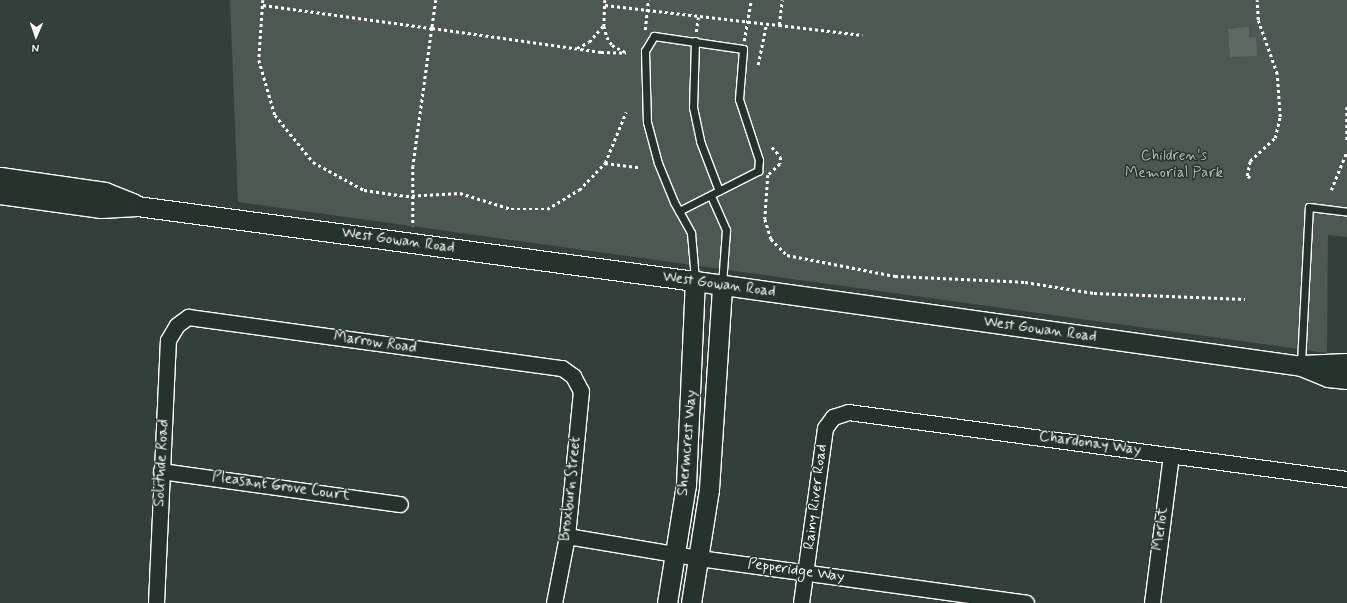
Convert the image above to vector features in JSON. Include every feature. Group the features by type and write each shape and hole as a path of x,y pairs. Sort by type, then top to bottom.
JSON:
{"street":[{"name":"West Gowan Road","path":"0,177 105,192 137,206"},
{"name":"West Gowan Road","path":"0,194 101,208 137,206 695,281 722,286 1301,366 1347,379"},
{"name":"Shermcrest Way","path":"667,603 676,554 692,407 695,281"},
{"name":"Shermcrest Way","path":"691,603 699,558 711,462 722,286"},
{"name":"Marrow Road","path":"177,325 188,317 196,318 562,368 573,376"},
{"name":"Solitude Road","path":"156,603 168,340 177,325"},
{"name":"West Gowan Road","path":"1301,366 1347,363"},
{"name":"Broxburn Street","path":"554,603 567,536 581,391 573,376"},
{"name":"Chardonay Way","path":"833,417 848,412 1171,454 1347,479"},
{"name":"Rainy River Road","path":"801,603 825,428 833,417"},
{"name":"Merlot","path":"1152,603 1171,454"},
{"name":"Pleasant Grove Court","path":"161,471 400,504"},
{"name":"Pepperidge Way","path":"567,536 699,558 973,599 1026,603"}],"lane":[{"path":"679,212 758,171 759,160 739,100 743,48 654,36 645,51 647,122 658,163 679,212 695,248 695,281"},
{"path":"695,41 693,107 700,141 719,191"},
{"path":"711,196 726,230 722,286"},
{"path":"1301,366 1309,207 1347,212"}],"path":[{"path":"263,0 259,40 262,78 275,115 298,148 330,175 349,184 385,194 415,196 460,193 512,209 547,209 579,190 605,163 626,112"},
{"path":"413,226 415,196 413,166 436,0"},
{"path":"263,5 577,48 626,52 612,45 604,26 605,0"},
{"path":"645,30 648,0"},
{"path":"743,48 751,0"},
{"path":"779,26 782,0"},
{"path":"1250,178 1247,176 1250,161 1275,138 1280,117 1277,74 1258,20 1257,0"},
{"path":"605,5 748,23 862,35"},
{"path":"695,41 698,17"},
{"path":"758,66 766,25"},
{"path":"577,48 589,42 604,26"},
{"path":"1347,107 1347,141"},
{"path":"772,146 780,157 780,164 768,175 765,219 771,239 787,255 895,276 1025,282 1094,293 1245,299"},
{"path":"1331,190 1347,151"},
{"path":"605,163 639,167"}],"green space":[{"name":"Children's Memorial Park","path":"230,0 1347,0 1347,237 1328,235 1327,353 238,202"}],"building":[{"path":"1249,27 1249,38 1256,37 1257,56 1230,57 1228,29"}]}
